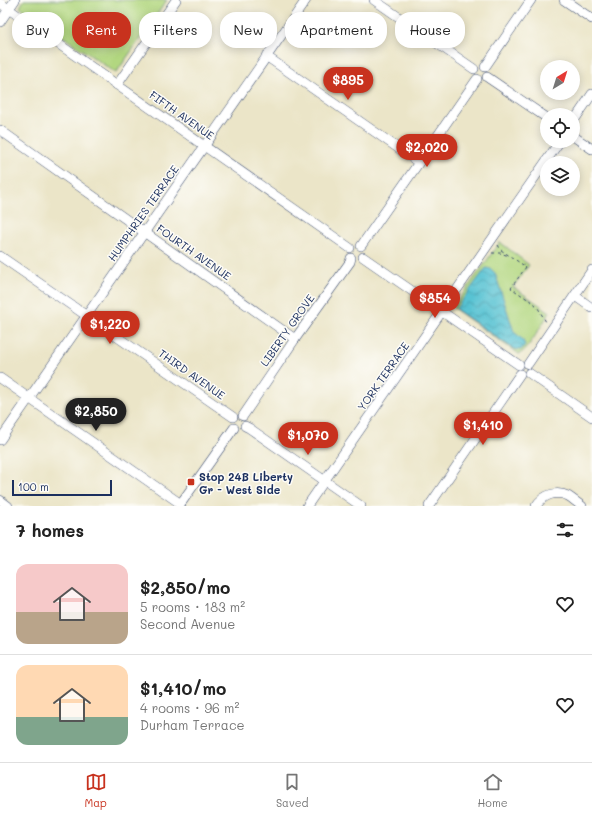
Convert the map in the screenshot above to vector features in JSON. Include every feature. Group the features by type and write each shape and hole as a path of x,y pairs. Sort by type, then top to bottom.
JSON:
{"street":[{"path":"0,22 15,0"},
{"path":"117,85 176,0"},
{"name":"HUMPHRIES TERRACE","path":"0,440 306,0"},
{"path":"374,0 474,70 477,79"},
{"path":"477,79 485,79 486,72 531,0"},
{"path":"564,0 592,19"},
{"name":"FIFTH AVENUE","path":"0,3 205,145 350,248"},
{"path":"266,56 418,162"},
{"path":"474,70 481,66 486,72 540,113"},
{"path":"361,246 477,79"},
{"path":"580,112 592,94"},
{"name":"FOURTH AVENUE","path":"0,130 295,339"},
{"path":"580,141 592,149"},
{"name":"YORK TERRACE","path":"307,506 555,148"},
{"path":"361,246 354,245 350,248 349,253 351,258 357,260 363,257"},
{"path":"361,246 364,251 363,257"},
{"name":"THIRD AVENUE","path":"0,256 233,417"},
{"path":"363,257 592,417"},
{"name":"LIBERTY GROVE","path":"243,416 351,258"},
{"path":"429,506 592,270"},
{"path":"575,296 592,308"},
{"path":"0,378 180,505 234,428"},
{"path":"240,414 246,419 245,426 242,429 234,428 231,420 233,417 240,414"},
{"path":"245,426 362,506"},
{"path":"536,506 540,500 549,495 555,494 566,495 582,506"},
{"path":"0,500 8,506"}],"path":[{"path":"496,243 501,250 526,267 511,288 535,304 545,321 553,327"},
{"path":"493,248 490,254 500,253 509,256"}],"green space":[{"path":"24,0 167,0 159,12 139,12 139,40 116,73 80,48 131,48 131,12 72,12 72,43 64,37 64,12 27,12 20,7"},
{"path":"500,242 529,265 513,287 550,312 527,348 519,354 453,308"}],"water":[{"path":"486,268 491,269 495,273 514,332 522,339 525,345 521,350 514,349 456,308"}],"place":[{"name":"Stop 24B Liberty Gr - West Side","path":"191,482"}]}
